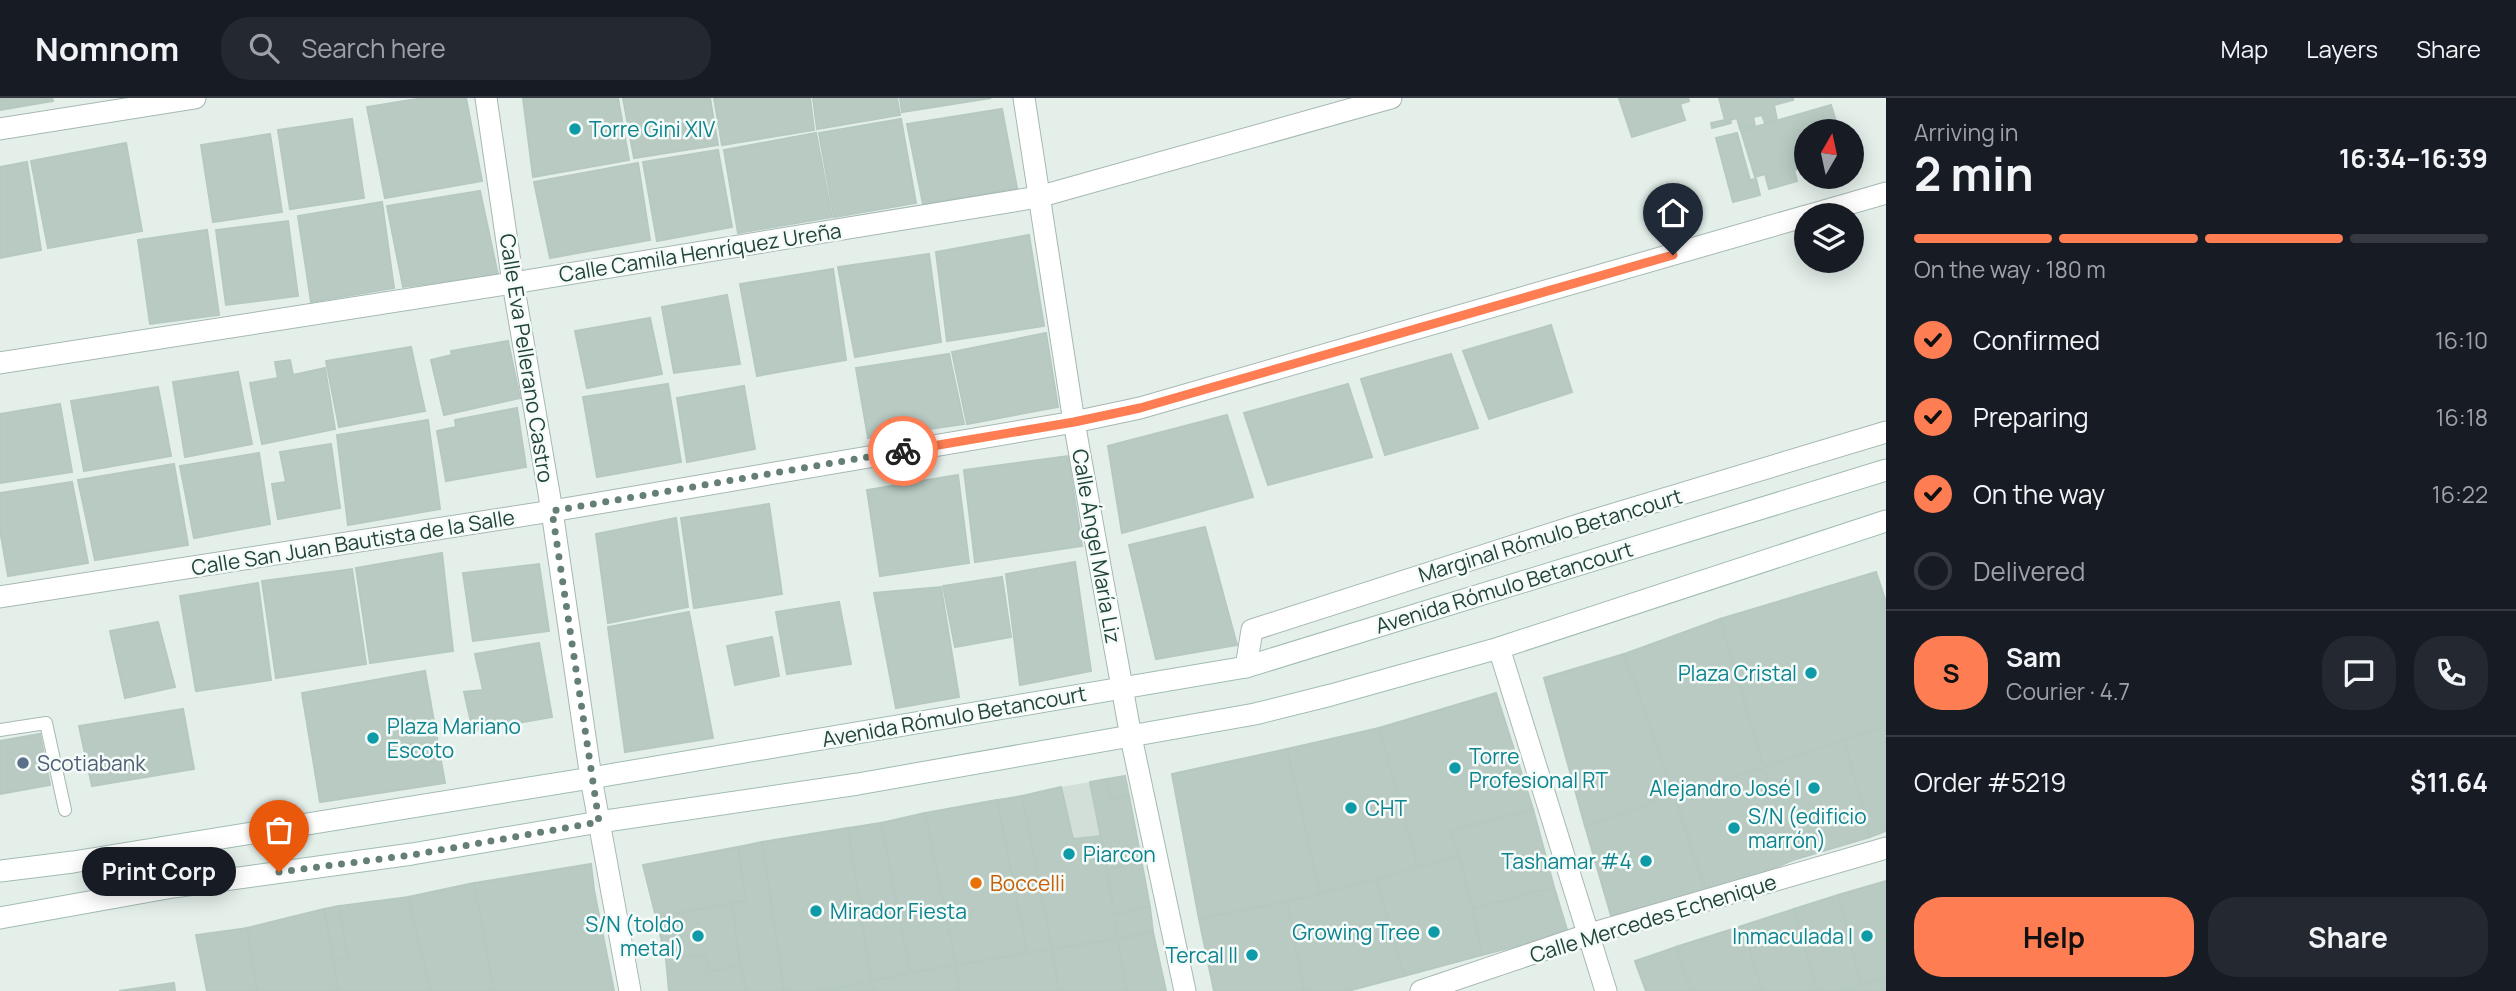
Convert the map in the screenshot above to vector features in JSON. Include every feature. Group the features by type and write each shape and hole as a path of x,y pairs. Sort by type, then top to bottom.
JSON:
{"street":[{"path":"0,129 195,98"},
{"name":"Calle Eva Pellerano Castro","path":"486,98 513,283 552,511 591,778 630,991"},
{"name":"Calle Ángel María Liz","path":"1024,98 1074,422 1131,737 1185,991"},
{"name":"Calle Camila Henríquez Ureña","path":"0,363 1038,197 1391,98"},
{"name":"Calle San Juan Bautista de la Salle","path":"1852,203 1886,193"},
{"name":"Calle San Juan Bautista de la Salle","path":"0,597 552,511 1074,422 1140,408 1794,220"},
{"name":"Marginal Rómulo Betancourt","path":"1246,667 1252,629 1591,521 1886,432"},
{"name":"Avenida Rómulo Betancourt","path":"0,871 87,860 591,778 1246,667 1886,470"},
{"path":"0,918 173,887 412,855 599,822 858,784 1255,714 1499,648 1886,521"},
{"path":"1499,648 1606,991"},
{"name":"Calle Mercedes Echenique","path":"1421,991 1590,934 1886,848"}],"lane":[{"path":"0,730 46,723 65,810"}],"shaded area":[{"path":"1090,782 1101,836 1073,839 1061,787"}],"building":[{"path":"0,98 52,98 53,101 0,110"},
{"path":"423,98 466,98 482,181 385,198 367,107"},
{"name":"Torre Gini XIV","path":"523,98 618,98 629,160 533,177"},
{"path":"623,98 710,98 718,145 634,158"},
{"path":"714,98 810,98 814,130 722,145"},
{"path":"813,98 897,98 900,115 817,129"},
{"path":"900,98 991,98 902,112"},
{"path":"1619,98 1688,98 1689,101 1680,104 1685,120 1632,137"},
{"path":"1719,98 1793,100 1774,105 1777,120 1765,123 1762,115 1753,117 1755,126 1740,129 1737,118 1730,120 1731,123 1712,128 1711,123 1725,120"},
{"path":"1831,105 1835,119 1794,119 1794,182 1769,189 1765,174 1755,177 1741,131"},
{"path":"1002,109 1017,188 923,204 907,124"},
{"path":"352,119 364,198 290,209 278,130"},
{"path":"901,119 916,203 834,217 819,133"},
{"path":"816,133 832,217 738,233 724,150"},
{"path":"1737,133 1750,180 1756,179 1760,195 1733,202 1716,138"},
{"path":"270,134 282,212 213,222 201,145"},
{"path":"126,143 142,231 48,248 31,161"},
{"path":"718,150 732,227 657,241 643,162"},
{"path":"27,162 41,250 0,258 0,167"},
{"path":"638,163 650,240 550,258 534,182"},
{"path":"480,191 498,275 403,287 387,206"},
{"path":"382,202 394,288 311,302 298,216"},
{"path":"288,221 298,296 226,305 216,230"},
{"path":"207,230 219,315 150,324 138,240"},
{"path":"1029,235 1044,326 947,341 936,252"},
{"path":"929,254 941,342 855,357 838,267"},
{"path":"833,269 846,360 757,376 740,284"},
{"path":"727,295 740,364 674,373 662,307"},
{"path":"650,318 662,374 587,388 575,331"},
{"path":"1551,325 1572,392 1489,419 1463,351"},
{"path":"1046,333 1058,407 967,424 952,352"},
{"path":"508,341 520,398 444,415 431,360 452,355 451,351"},
{"path":"411,347 425,411 339,427 326,361"},
{"path":"949,354 964,424 868,438 856,368"},
{"path":"1451,354 1478,428 1385,455 1361,379"},
{"path":"290,360 293,375 325,368 335,429 262,444 250,383 278,378 275,362"},
{"path":"238,372 252,444 185,457 173,382"},
{"path":"668,384 681,462 597,477 583,397"},
{"path":"1348,384 1372,457 1268,485 1244,413"},
{"path":"744,386 755,449 687,462 677,398"},
{"path":"158,387 171,456 84,471 71,401"},
{"path":"60,404 72,472 0,483 0,414"},
{"path":"517,408 526,467 446,481 437,431 456,427 455,420"},
{"path":"1227,415 1253,497 1122,533 1108,446"},
{"path":"428,420 440,509 348,525 337,435"},
{"path":"331,444 340,508 278,519 272,484 286,482 280,452"},
{"path":"259,453 270,524 194,538 180,466"},
{"path":"1068,456 1082,546 975,562 964,470"},
{"path":"174,464 188,545 95,560 78,480"},
{"path":"958,475 969,563 880,576 867,490"},
{"path":"72,482 88,563 8,576 0,530 0,493"},
{"path":"769,504 782,594 694,608 681,518"},
{"path":"676,518 688,607 608,623 596,534"},
{"path":"1205,527 1237,645 1156,659 1129,545"},
{"path":"442,553 453,651 370,663 356,568"},
{"path":"1075,562 1091,671 1020,685 1006,574"},
{"path":"539,564 549,631 473,641 463,573"},
{"path":"352,569 366,664 276,678 262,581"},
{"name":"Plaza Cristal","path":"1876,572 1886,602 1886,727 1764,768 1720,619"},
{"path":"1002,577 1011,637 955,647 943,586"},
{"path":"258,583 271,680 196,691 180,596"},
{"path":"941,587 959,697 896,708 874,593"},
{"path":"839,602 851,664 787,674 776,612"},
{"path":"689,612 713,738 625,752 608,627"},
{"path":"1720,619 1764,768 1674,795 1624,654"},
{"path":"158,622 175,687 125,698 110,631"},
{"path":"772,637 779,676 735,685 727,646"},
{"path":"539,643 552,717 473,731 464,692 483,690 475,654"},
{"path":"1624,654 1674,795 1585,826 1544,678"},
{"name":"Plaza Mariano Escoto","path":"425,671 445,783 320,802 302,693"},
{"name":"Torre Profesional RT","path":"1496,693 1533,809 1451,831 1459,856 1418,868 1379,728"},
{"path":"183,709 194,769 92,786 79,726"},
{"path":"1886,727 1886,831 1870,837 1844,739"},
{"name":"CHT","path":"1379,728 1418,868 1320,894 1287,749"},
{"name":"Scotiabank","path":"40,734 50,785 0,794 0,741"},
{"name":"Alejandro José I","path":"1844,739 1870,837 1793,860 1764,768"},
{"path":"1287,749 1320,894 1199,919 1172,774"},
{"name":"S/N (edificio marrón)","path":"1764,768 1793,860 1708,896 1674,795"},
{"path":"1125,776 1129,796 1111,799 1107,779"},
{"path":"1107,779 1111,799 1129,796 1142,864 1107,869 1090,782"},
{"name":"Piarcon","path":"1061,787 1073,839 1101,836 1117,939 1052,949 1022,796"},
{"name":"Tashamar #4","path":"1674,795 1708,896 1614,926 1585,826"},
{"path":"1022,796 1052,949 1027,953 997,800"},
{"name":"Boccelli","path":"997,800 1027,953 956,965 925,813"},
{"path":"1533,809 1554,887 1473,909 1451,831"},
{"path":"925,813 956,965 910,972 881,823"},
{"path":"881,823 910,972 871,981 848,828"},
{"name":"Mirador Fiesta","path":"848,828 871,981 818,991 784,991 762,842"},
{"path":"762,842 784,991 747,991 740,965 732,904 746,900 738,847"},
{"path":"738,847 746,900 656,917 643,865"},
{"name":"Growing Tree","path":"1459,856 1482,955 1404,976 1376,879"},
{"path":"591,864 614,991 494,991 474,883"},
{"path":"1142,864 1150,907 1115,914 1107,869"},
{"path":"1376,879 1404,976 1348,991 1304,991 1287,902"},
{"name":"Inmaculada I","path":"1886,881 1886,978 1861,985 1838,895"},
{"path":"474,883 494,991 431,991 408,897"},
{"path":"1554,887 1568,933 1482,955 1473,909"},
{"path":"1838,895 1861,985 1843,991 1817,991 1794,909"},
{"path":"408,897 431,991 338,991 333,961 348,958 339,906"},
{"name":"Tercal II","path":"1287,902 1304,991 1214,991 1199,919"},
{"name":"S/N (toldo metal)","path":"732,904 740,965 709,972 705,955 666,959 656,917"},
{"path":"339,906 348,958 333,961 324,909"},
{"path":"1150,907 1153,932 1117,939 1115,914"},
{"path":"324,909 338,991 257,991 247,928"},
{"path":"1794,909 1817,991 1763,991 1742,926"},
{"path":"1742,926 1763,991 1692,991 1676,947"},
{"path":"247,928 257,991 207,991 196,935"},
{"path":"1153,932 1166,991 1127,991 1117,939"},
{"path":"1117,939 1127,991 1059,991 1052,949"},
{"path":"1676,947 1692,991 1646,991 1635,961"},
{"path":"1052,949 1059,991 959,991 956,965"},
{"path":"705,955 709,972 740,965 747,991 669,991 666,959"},
{"path":"956,965 959,991 873,991 871,981"},
{"path":"1886,978 1886,991 1843,991 1861,985"},
{"path":"871,981 873,991 821,991 829,990"},
{"path":"174,983 175,991 119,991"}],"way so far":[{"path":"279,872 412,855 599,822 552,511 903,451"}],"place":[{"name":"Torre Gini XIV","path":"575,129"},
{"name":"Plaza Cristal","path":"1811,673"},
{"name":"Plaza Mariano Escoto","path":"373,738"},
{"name":"Scotiabank","path":"23,763"},
{"name":"Torre Profesional RT","path":"1455,768"},
{"name":"Alejandro José I","path":"1814,788"},
{"name":"CHT","path":"1351,808"},
{"name":"S/N (edificio marrón)","path":"1734,828"},
{"name":"Piarcon","path":"1069,854"},
{"name":"Tashamar #4","path":"1646,861"},
{"name":"Print Corp","path":"279,872"},
{"name":"Boccelli","path":"976,883"},
{"name":"Mirador Fiesta","path":"816,911"},
{"name":"Growing Tree","path":"1434,932"},
{"name":"S/N (toldo metal)","path":"698,936"},
{"name":"Inmaculada I","path":"1867,936"},
{"name":"Tercal II","path":"1252,955"}],"route":[{"path":"903,451 1140,408 1673,255"}]}
